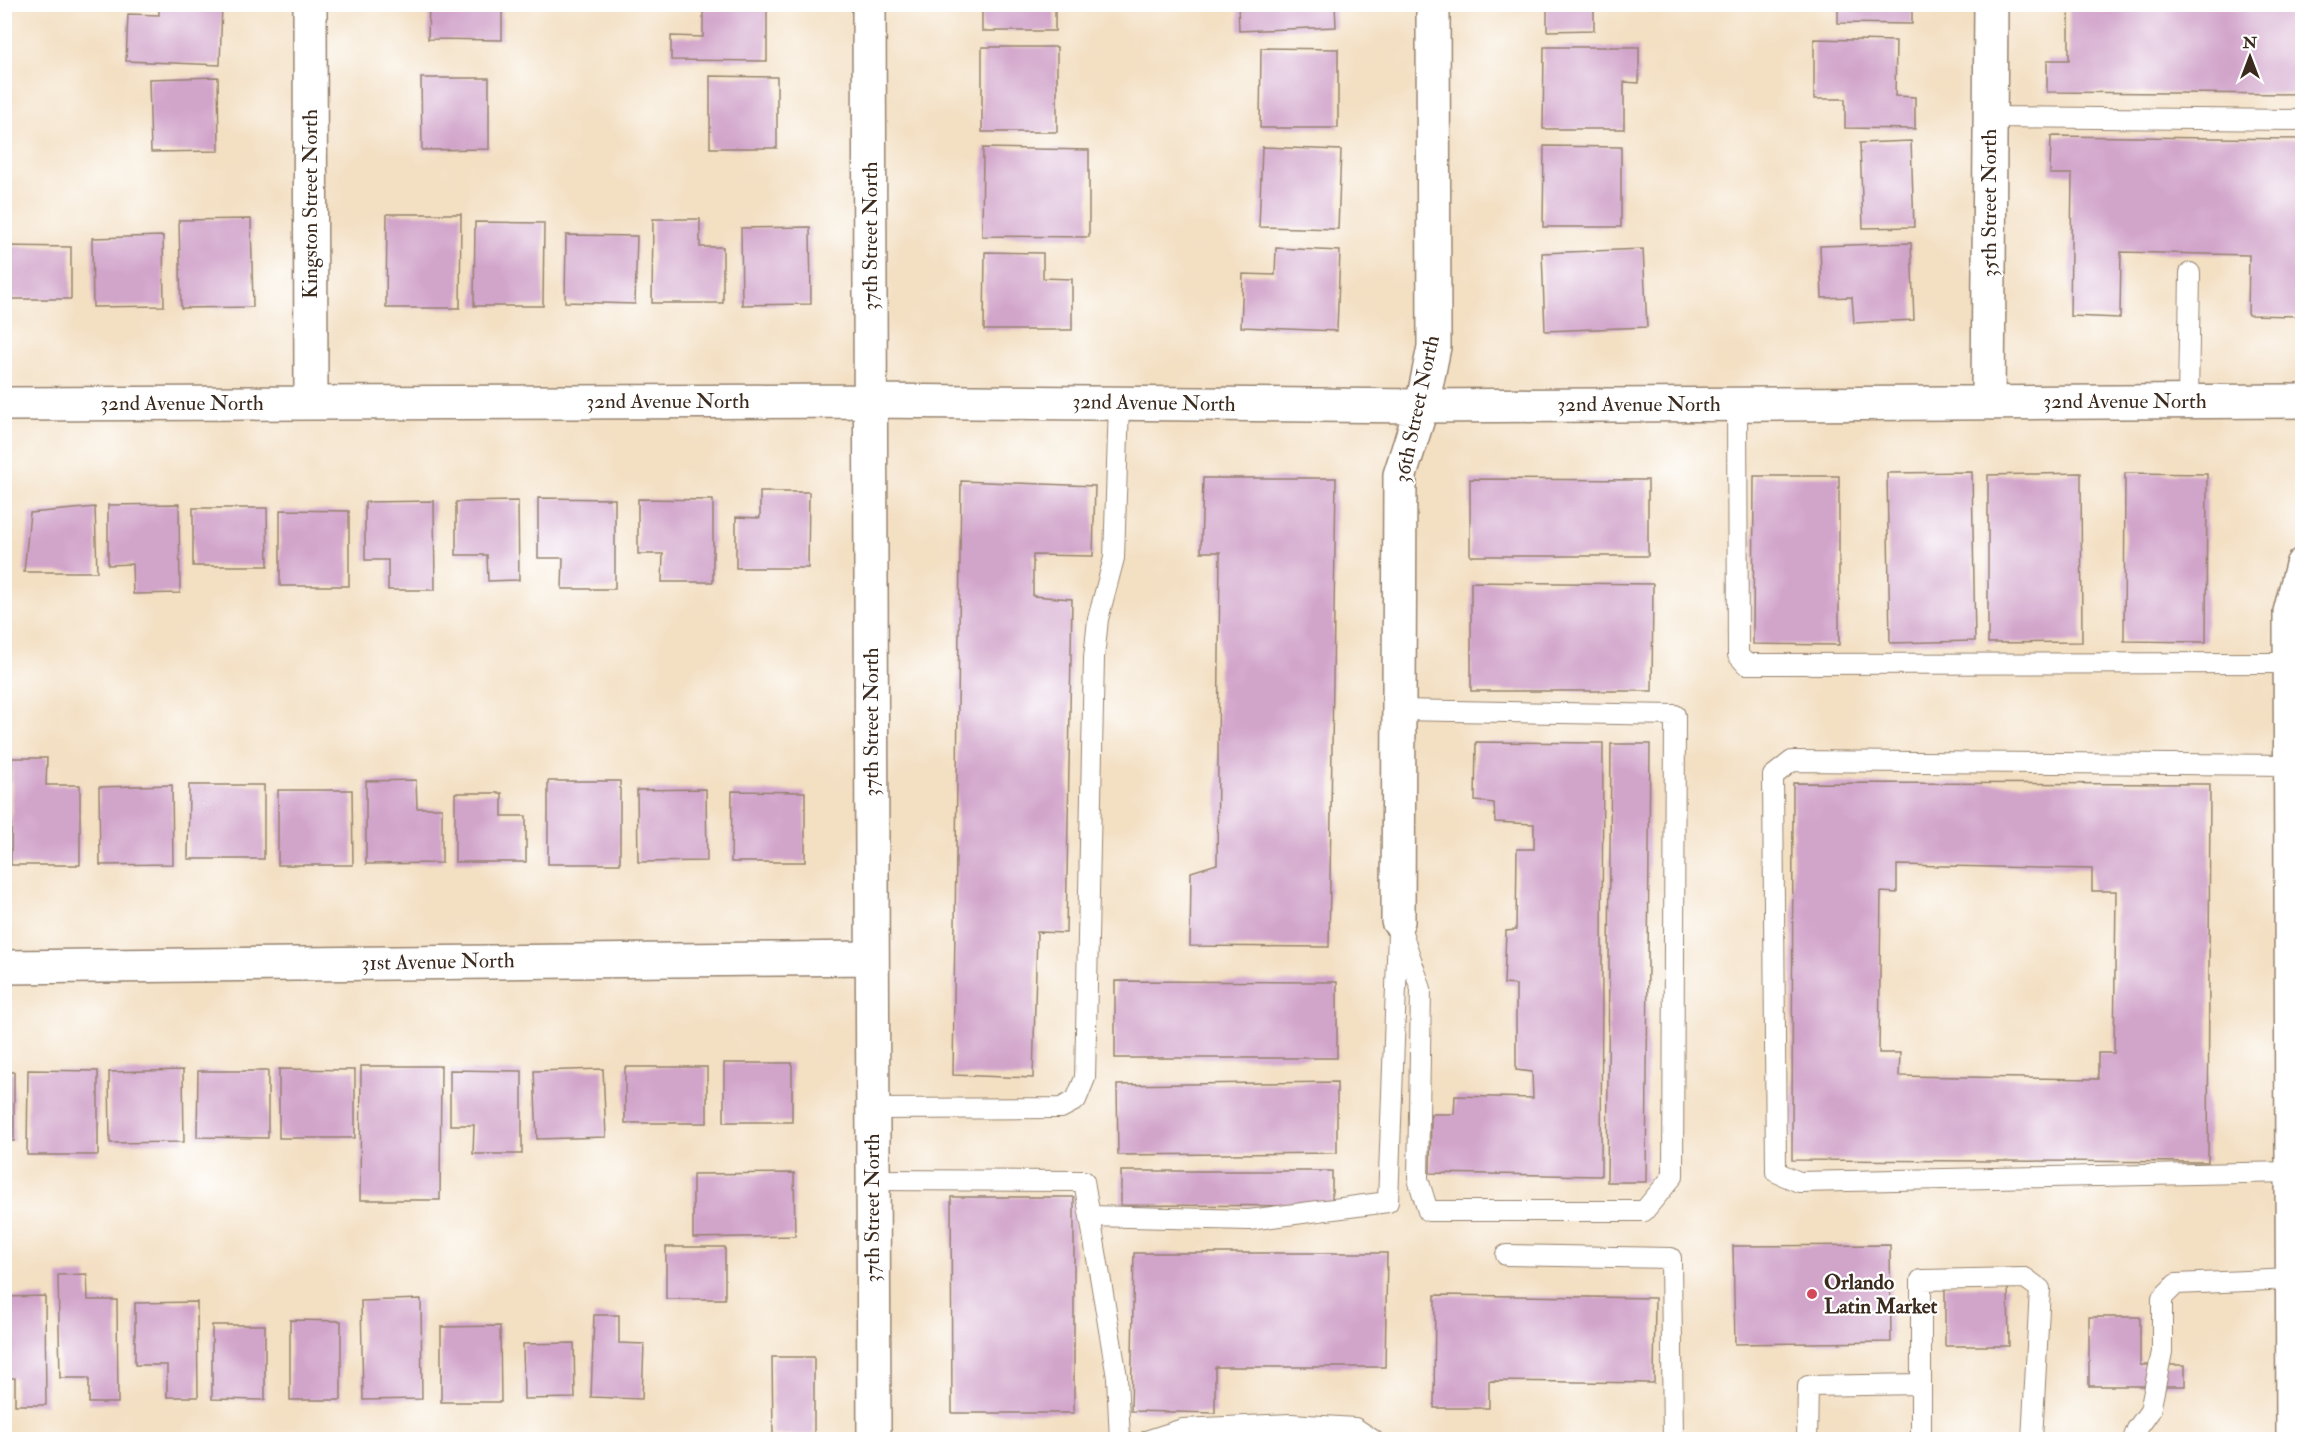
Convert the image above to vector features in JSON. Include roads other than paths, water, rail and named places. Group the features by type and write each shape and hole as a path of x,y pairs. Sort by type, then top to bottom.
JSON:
{"street":[{"name":"Kingston Street North","path":"310,4 311,403"},
{"name":"37th Street North","path":"869,4 874,1440"},
{"name":"36th Street North","path":"1398,921 1400,475 1422,406 1434,347 1432,4"},
{"name":"35th Street North","path":"1988,401 1991,4"},
{"name":"32nd Avenue North","path":"4,404 870,401 1422,406 2302,401"},
{"path":"2293,1440 2292,1172 2297,995 2290,612 2302,565"},
{"name":"31st Avenue North","path":"4,967 871,958"}],"lane":[{"path":"1990,117 2302,120"},
{"path":"2188,401 2190,273"},
{"path":"872,1109 1061,1108 1076,1100 1085,1078 1094,658 1098,619 1114,558 1119,403"},
{"path":"1737,403 1737,655 1746,664 2290,663"},
{"path":"1398,921 1421,989 1418,1179 1428,1211 1644,1211 1673,1176 1675,715 1399,710"},
{"path":"2291,765 1792,761 1773,776 1773,811 1776,1172 1799,1182 2292,1172"},
{"path":"1090,1216 1249,1220 1388,1202 1398,921"},
{"path":"872,1180 1084,1181 1117,1377 1120,1440"},
{"path":"1506,1255 1671,1258 1673,1440"},
{"path":"1921,1440 1921,1280 2025,1278 2040,1289 2032,1440"},
{"path":"2133,1440 2137,1429 2150,1411 2162,1352 2162,1298 2176,1284 2292,1279"},
{"path":"1807,1440 1808,1386 1921,1384"},
{"path":"1149,1440 1183,1429 1291,1424 1355,1428 1373,1440"}],"place":[{"name":"Orlando Latin Market","path":"1812,1294"}]}
